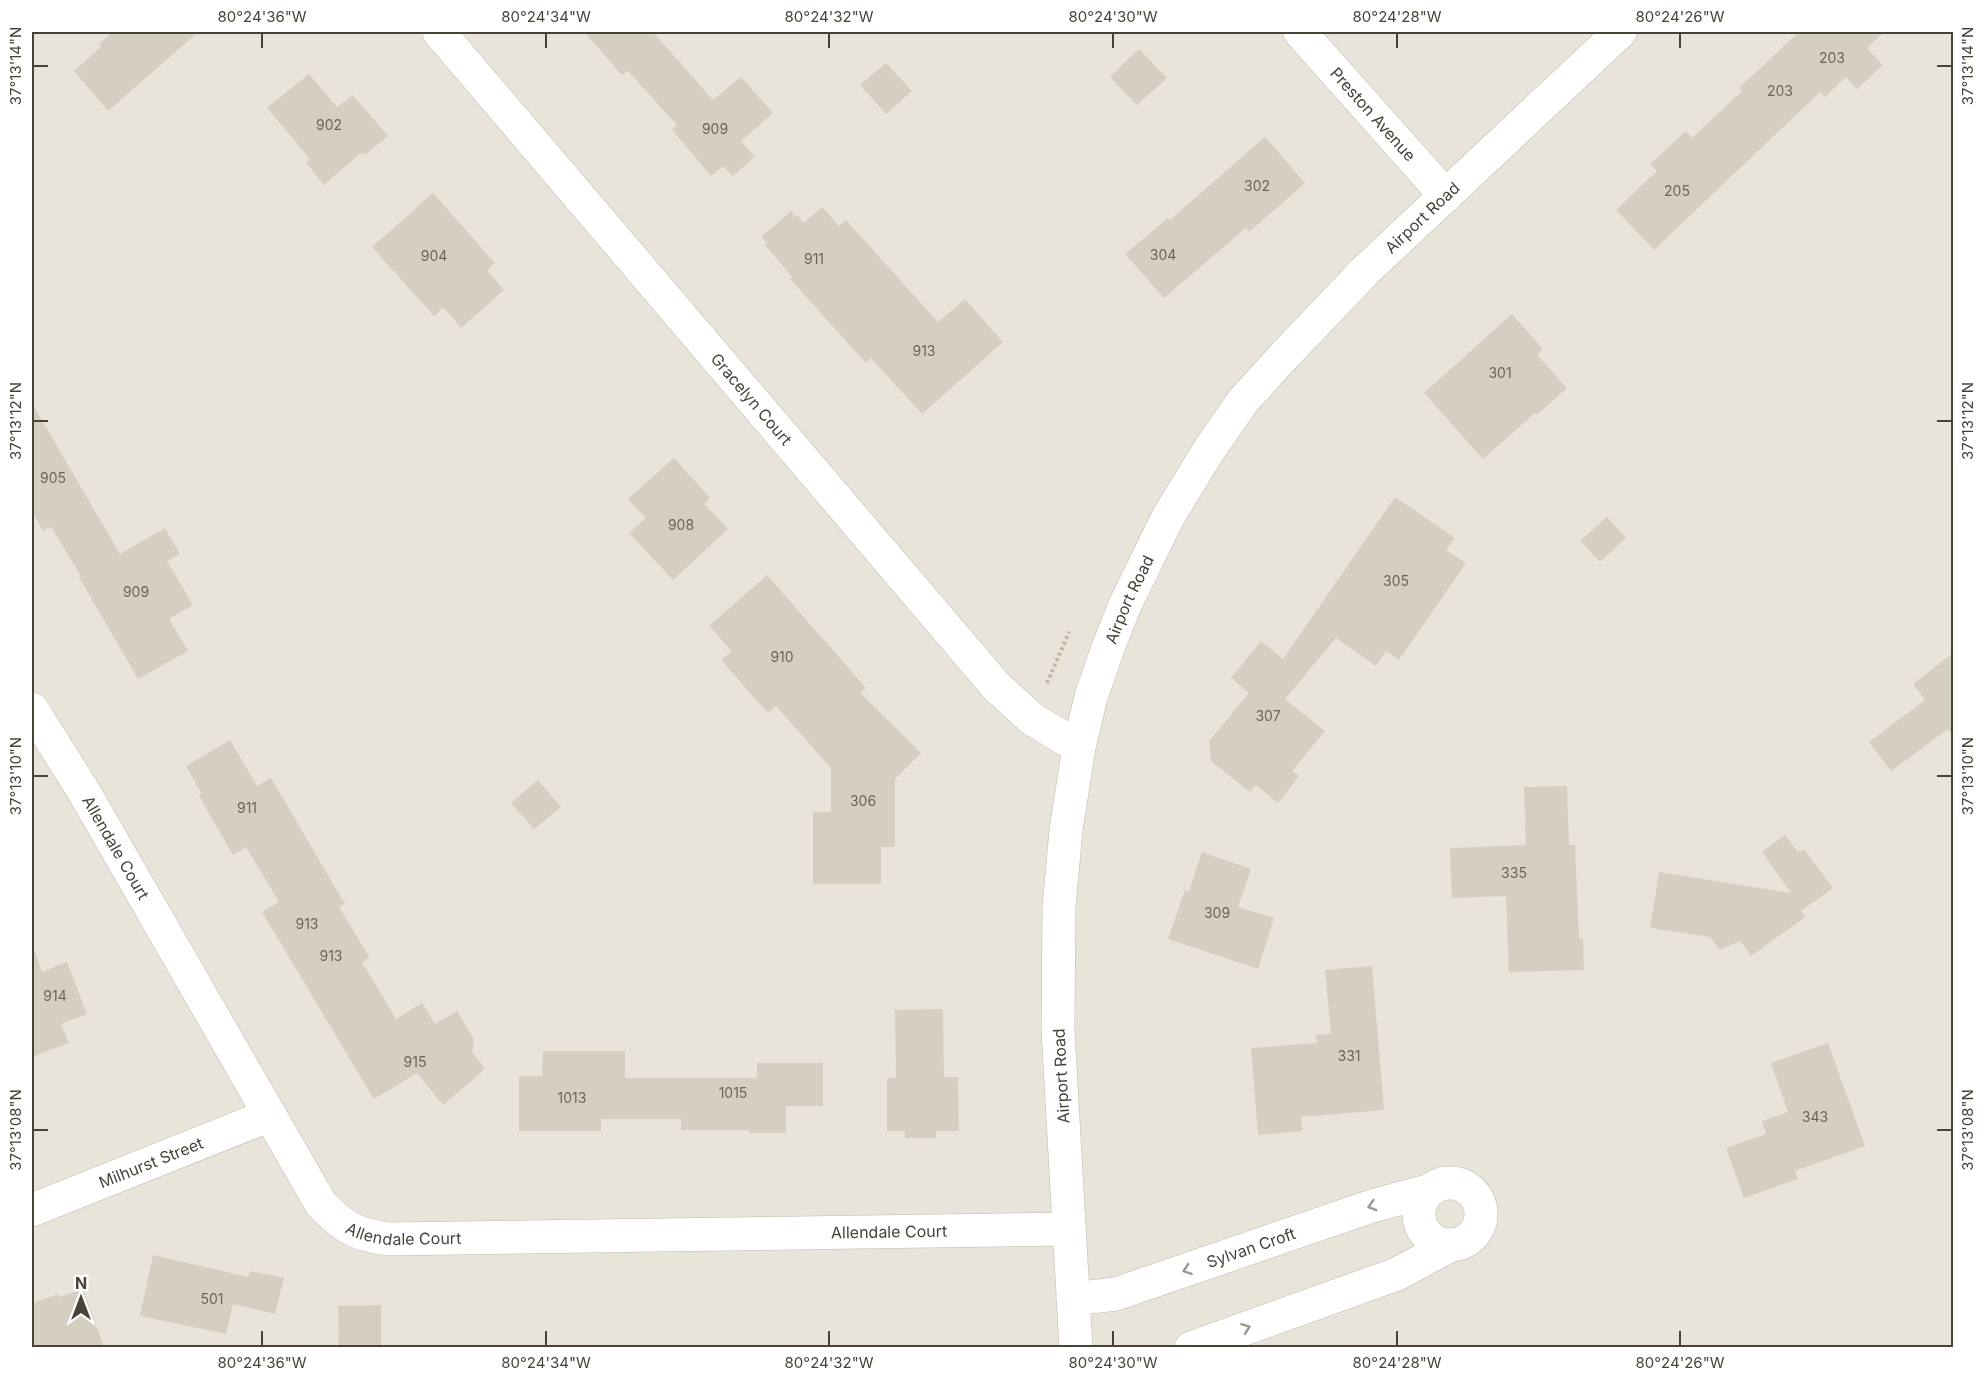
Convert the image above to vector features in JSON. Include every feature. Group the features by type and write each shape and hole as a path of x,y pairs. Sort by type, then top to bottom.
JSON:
{"street":[{"name":"Gracelyn Court","path":"438,32 996,686 1032,719 1079,747"},
{"name":"Preston Avenue","path":"1300,32 1446,195"},
{"name":"Airport Road","path":"1076,1347 1058,1031 1059,907 1066,830 1079,747 1091,697 1125,605 1168,517 1209,450 1244,401 1365,272 1620,32"},
{"name":"Allendale Court","path":"32,709 84,792 321,1204 341,1224 362,1235 379,1238 1069,1228"},
{"name":"Milhurst Street","path":"32,1210 270,1115"},
{"name":"Sylvan Croft","path":"1073,1299 1116,1294 1372,1206 1428,1191 1438,1185 1450,1183 1462,1186 1473,1193 1479,1203 1481,1215 1478,1227 1472,1237 1461,1243 1449,1246 1397,1274 1191,1347"},
{"path":"1428,1191 1421,1202 1419,1213 1421,1225 1427,1236 1437,1243 1449,1246"}],"path":[{"path":"1032,719 1069,632"}],"shaded area":[{"path":"32,32 1953,32 1953,1347 32,1347"}],"building":[{"path":"113,32 198,32 108,111 74,71 101,47 99,44"},
{"path":"584,32 653,32 713,100 741,77 773,113 741,141 755,157 733,176 723,166 711,176 672,130 677,125 628,71 622,75"},
{"path":"1799,32 1884,32 1867,48 1883,65 1857,89 1846,77 1825,97 1820,92 1654,250 1616,210 1657,171 1650,164 1686,131 1692,138 1742,91 1739,88"},
{"path":"1139,49 1167,78 1137,105 1110,77"},
{"path":"886,63 912,91 886,114 860,85"},
{"path":"309,74 337,107 353,95 388,136 365,155 362,152 324,185 306,163 310,159 267,108"},
{"path":"1265,137 1305,183 1249,232 1246,228 1164,298 1125,254 1168,218 1170,220"},
{"path":"433,193 495,263 487,270 504,290 461,328 443,307 434,316 372,247"},
{"path":"822,207 839,226 846,220 938,322 965,299 1003,342 922,414 871,358 866,363 790,279 792,277 761,237 791,211 804,223"},
{"path":"1512,314 1543,349 1537,355 1567,388 1483,459 1424,393"},
{"path":"32,403 120,554 165,528 180,554 167,561 193,605 169,619 188,651 138,679 51,527 43,531 32,511"},
{"path":"674,458 710,498 704,504 728,529 673,580 629,533 646,518 628,499"},
{"path":"1395,497 1455,538 1446,550 1466,563 1399,660 1386,651 1376,666 1336,638 1285,699 1325,731 1292,771 1299,776 1278,803 1256,785 1250,792 1211,761 1209,741 1249,693 1231,678 1261,641 1283,659"},
{"path":"1607,517 1626,538 1600,562 1580,541"},
{"path":"767,575 866,688 860,693 921,753 895,779 895,847 881,847 881,884 813,884 813,812 831,812 831,768 776,706 768,713 721,660 732,651 709,626"},
{"path":"1953,653 1953,736 1948,729 1891,771 1869,742 1925,700 1913,684"},
{"path":"230,740 257,786 271,778 345,904 339,907 370,958 362,962 396,1019 422,1003 435,1024 457,1011 474,1040 472,1052 485,1069 443,1105 417,1073 374,1099 262,912 279,902 246,847 233,855 199,796 202,794 186,766"},
{"path":"538,780 561,807 534,829 511,803"},
{"path":"1567,786 1569,845 1575,845 1579,939 1583,939 1584,970 1509,972 1506,896 1452,898 1450,848 1526,845 1524,787"},
{"path":"1785,835 1798,852 1804,849 1833,888 1801,911 1805,917 1751,956 1740,941 1720,950 1710,937 1650,928 1659,872 1791,893 1762,852"},
{"path":"1202,852 1251,869 1238,907 1274,918 1258,969 1168,939 1185,890 1189,891"},
{"path":"32,952 35,952 42,972 67,962 87,1014 61,1024 69,1043 32,1057"},
{"path":"1372,966 1384,1110 1301,1117 1302,1131 1258,1135 1251,1048 1317,1043 1316,1035 1331,1034 1325,970"},
{"path":"943,1009 944,1077 958,1077 959,1131 936,1131 936,1138 905,1138 905,1131 887,1131 887,1078 896,1078 895,1010"},
{"path":"1828,1043 1865,1146 1795,1171 1798,1179 1744,1198 1726,1148 1766,1134 1762,1121 1788,1112 1771,1063"},
{"path":"543,1051 625,1051 625,1078 757,1078 757,1063 823,1063 823,1106 786,1106 786,1133 749,1133 749,1130 681,1130 681,1119 601,1119 601,1131 519,1131 519,1076 542,1076"},
{"path":"153,1255 248,1277 250,1271 284,1278 275,1314 233,1304 226,1334 140,1316"},
{"path":"83,1289 104,1347 32,1347 32,1303"},
{"path":"381,1305 381,1347 339,1347 338,1306"}]}
